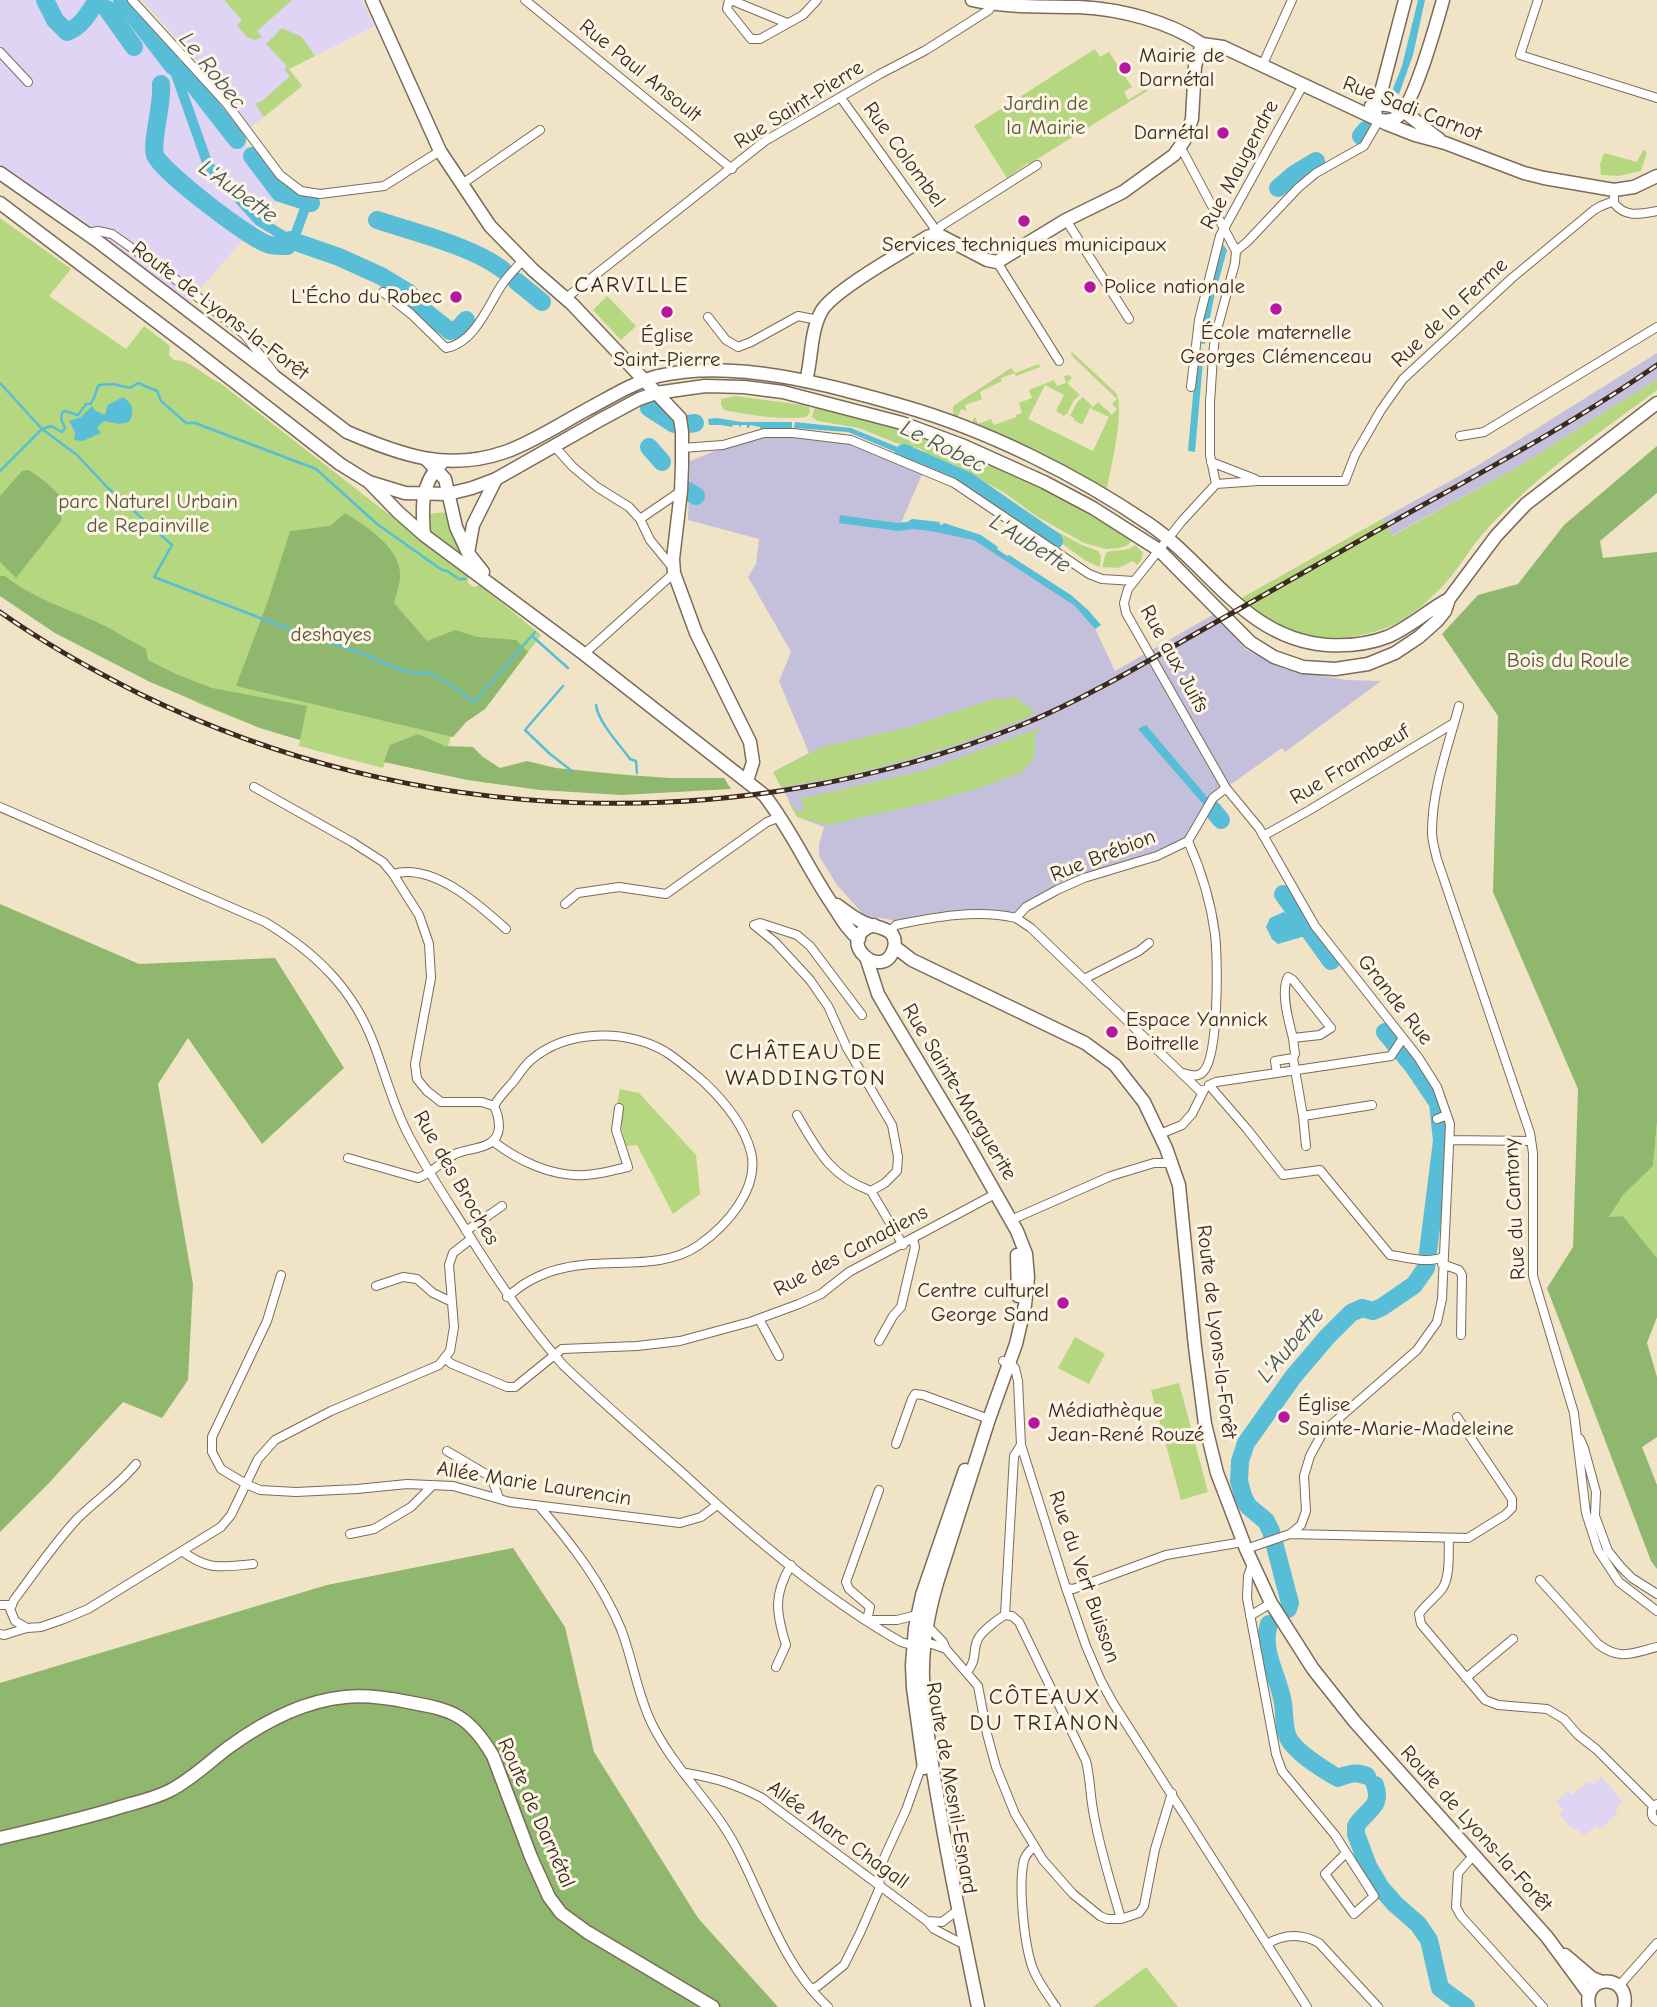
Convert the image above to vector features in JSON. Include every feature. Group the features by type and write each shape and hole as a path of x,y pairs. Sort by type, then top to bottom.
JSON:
{"main road":[{"path":"372,0 440,151 497,235 566,298 680,418 681,491 674,570 696,634 750,742 752,762 747,781"},
{"name":"Rue Sadi Carnot","path":"972,0 992,5 1089,8 1118,12 1170,27 1202,44 1223,47 1415,135 1445,143 1524,173 1614,196"},
{"path":"1405,0 1376,105 1375,112 1379,120 1397,118 1403,110 1414,88 1443,0"},
{"path":"802,398 818,320 826,304 841,292 926,237 936,234 987,260 998,262 1066,220 1123,192 1167,160 1188,134 1192,119 1195,66 1202,44"},
{"path":"1356,108 1376,105 1403,110 1445,143"},
{"name":"Route de Lyons-la-Forêt","path":"0,173 85,233 347,432 385,448 435,463"},
{"path":"1614,196 1657,176"},
{"path":"0,203 340,464 369,482 396,491 449,494 496,479 612,414 656,393 705,386 761,389 902,423 998,460 1093,508 1160,551 1250,642 1274,657 1303,667 1335,669 1357,666 1395,653 1437,621 1445,611 1449,598 1496,536 1526,504 1657,403"},
{"path":"435,463 472,460 507,451 644,381 659,376 730,370 806,381 908,408 995,440 1090,487 1168,538 1231,599 1262,624 1281,634 1309,642 1340,645 1364,642 1387,636 1449,598"},
{"path":"424,535 424,494 435,463"},
{"path":"435,463 444,480 456,527 468,553 493,585"},
{"path":"468,553 473,524 496,479"},
{"path":"369,482 424,535 584,654 764,795 842,920 859,939"},
{"path":"734,771 751,751"},
{"path":"828,898 850,915 890,931 895,941 882,956 859,948 859,939 864,930 874,926"},
{"name":"Route de Lyons-la-Forêt","path":"882,956 912,960 1085,1042 1115,1065 1144,1102 1160,1134 1179,1185 1205,1424 1217,1473 1244,1545 1271,1603 1313,1670 1354,1723 1554,1946 1592,1978 1602,1982"},
{"name":"Rue Sainte-Marguerite","path":"882,956 875,984 886,1008 1011,1220 1018,1258 1018,1303 1005,1363"},
{"name":"Route de Mesnil-Esnard","path":"978,2007 931,1759 917,1615 1005,1363"},
{"name":"Route de Mesnil-Esnard","path":"972,2007 923,1762 913,1688 919,1644 927,1626 937,1583 986,1418"},
{"name":"Route de Darnétal","path":"0,1838 78,1820 166,1792 184,1783 249,1734 299,1708 346,1697 394,1699 431,1706 459,1715 475,1728 484,1741 493,1756 540,1877 549,1897 561,1913 587,1932 713,2007"},
{"name":"Route de Lyons-la-Forêt","path":"1554,1946 1589,2001"},
{"path":"1589,2001 1594,1986 1602,1982 1612,1982 1619,1986 1625,1997 1624,2007"}],"street":[{"path":"132,0 227,104 280,175 301,191 320,194 384,186 440,151"},
{"name":"Rue Paul Ansoult","path":"525,0 732,169"},
{"path":"787,23 730,0 727,9 751,39 760,39 803,15 817,0"},
{"path":"1262,66 1292,0"},
{"path":"1538,0 1520,55 1657,98"},
{"name":"Rue Saint-Pierre","path":"566,298 765,142 926,50 989,10 992,5"},
{"path":"0,52 28,82"},
{"name":"Rue Maugendre","path":"1191,387 1206,285 1223,228 1303,85"},
{"name":"Rue Colombel","path":"841,98 933,226 936,234"},
{"path":"1236,251 1298,188 1317,173 1364,146 1379,120"},
{"path":"462,184 540,131"},
{"path":"1181,146 1236,251 1214,349 1210,403 1211,462 1216,484 1258,481"},
{"path":"936,234 941,226 1037,165"},
{"path":"1614,196 1618,208 1632,214 1657,211"},
{"name":"Rue de la Ferme","path":"1258,481 1345,481 1355,455 1403,379 1512,278 1614,196"},
{"path":"1066,220 1129,319"},
{"path":"383,292 411,314 446,348 456,346 468,336 502,284 523,260"},
{"path":"998,262 1059,361"},
{"path":"708,317 726,340 738,347 798,316 818,320"},
{"path":"1460,436 1484,432 1657,327"},
{"path":"682,448 723,444 764,433 793,433 846,439 923,468 963,488 1089,574 1101,579 1134,581"},
{"path":"555,447 597,487 629,507 674,570 584,654"},
{"path":"1211,462 1258,481"},
{"name":"Rue aux Juifs","path":"1216,484 1134,581 1125,595 1124,603 1126,613 1226,788 1263,836"},
{"path":"640,519 681,491"},
{"name":"Rue du Cantony","path":"1459,706 1435,801 1432,834 1437,859 1531,1141 1533,1276 1574,1413 1586,1513 1598,1550 1619,1582 1657,1611"},
{"name":"Rue Frambœuf","path":"1263,836 1454,723"},
{"path":"254,787 352,842 383,862 393,874 419,915 429,944 431,978 415,1064 417,1079 441,1102 482,1102 494,1106"},
{"name":"Rue Brébion","path":"1016,918 1026,907 1057,890 1084,878 1157,856 1188,841 1209,805 1226,788"},
{"name":"Rue des Broches","path":"0,807 265,922 311,953 348,994 374,1045 392,1099 407,1133 430,1172 507,1297 553,1354 717,1505 852,1611 901,1642 946,1649"},
{"path":"565,904 578,893 619,887 666,894 767,822 779,817"},
{"name":"Grande Rue","path":"1263,836 1315,926 1437,1087 1450,1124 1441,1299 1437,1322 1417,1350 1323,1432 1310,1456 1304,1476 1306,1511 1301,1525 1290,1534"},
{"path":"1183,1073 1197,1076 1203,1073 1207,1066 1214,1029 1218,979 1215,934 1207,895 1188,841"},
{"path":"393,874 405,871 453,886 470,897 506,929"},
{"path":"890,931 896,925 952,917 996,914 1016,918 1031,928 1202,1093"},
{"path":"862,1015 810,946 797,935 760,923 754,925 790,958 828,1006 847,1048 892,1125 898,1157 897,1171 872,1191"},
{"path":"1084,979 1139,951 1149,943"},
{"path":"1293,1038 1320,1035 1331,1028 1293,980 1287,977 1284,991 1293,1038 1293,1058 1306,1146"},
{"path":"494,1106 529,1061 546,1050 576,1039 627,1037 664,1051 680,1061 707,1086 738,1124 751,1154 749,1183 739,1205 719,1229 700,1245 686,1253 647,1261 565,1267 540,1276 507,1297"},
{"path":"1160,1134 1182,1125 1196,1108 1202,1093 1216,1082 1391,1056 1402,1041"},
{"path":"1277,1073 1275,1061 1293,1058"},
{"path":"1209,1085 1283,1175 1320,1170 1390,1255 1441,1260 1459,1270 1462,1275 1461,1335"},
{"path":"1303,1116 1372,1104"},
{"path":"348,1158 418,1178 458,1153 494,1142 499,1133 499,1119 494,1106"},
{"path":"494,1142 534,1166 563,1174 586,1175 628,1167 616,1130 619,1108"},
{"path":"797,1115 821,1155 841,1176 872,1191 903,1245"},
{"path":"1437,1119 1447,1115"},
{"path":"1450,1140 1531,1141"},
{"path":"1011,1220 1111,1177 1154,1163 1172,1163"},
{"name":"Rue des Canadiens","path":"553,1354 562,1349 680,1341 759,1319 821,1294 849,1272 997,1193"},
{"path":"0,1634 41,1627 88,1609 221,1527 231,1515 258,1460 275,1440 331,1411 439,1365 450,1351 454,1327 449,1265 453,1253 502,1206"},
{"path":"880,1340 901,1307 915,1247 914,1239"},
{"name":"Allée Marie Laurencin","path":"281,1275 267,1321 212,1437 212,1452 221,1469 246,1484 260,1490 296,1492 407,1484 453,1486 539,1506 680,1523 701,1517 717,1505"},
{"path":"376,1286 403,1277 417,1279 433,1293 452,1302"},
{"path":"759,1319 779,1356"},
{"path":"445,1359 507,1387 515,1387 553,1354"},
{"name":"Rue du Vert Buisson","path":"1005,1363 1014,1368 1018,1381 1021,1445 1066,1588 1101,1681 1307,2007"},
{"path":"896,1444 915,1394 986,1418"},
{"path":"1066,1588 1073,1588 1166,1555 1266,1542 1290,1534 1468,1538 1505,1515 1512,1508 1512,1499 1457,1417"},
{"path":"1577,1438 1580,1438 1584,1448 1596,1492 1595,1516 1608,1551 1632,1578 1657,1594"},
{"path":"967,1672 974,1660 977,1640 1005,1615 1014,1456 1021,1445"},
{"path":"447,1451 491,1477 499,1498"},
{"path":"27,1628 15,1621 10,1609 12,1605 78,1518 127,1476 136,1464"},
{"path":"350,1534 374,1529 383,1524 411,1507 433,1485"},
{"path":"879,1490 846,1582 849,1589 870,1607 867,1620 897,1620 917,1615 976,1682 996,1768 1015,1814 1034,1847 1060,1881 1091,1910 1107,1919 1121,1919 1136,1914 1144,1906 1155,1849 1171,1793"},
{"path":"539,1506 572,1546 609,1603 622,1631 636,1685 653,1726 723,1825 736,1846 790,1958 828,2007"},
{"path":"1449,1538 1447,1579 1443,1588 1419,1614 1421,1624 1485,1700 1498,1705 1547,1709 1564,1719 1655,1805 1652,1816 1657,1821"},
{"path":"182,1551 198,1563 219,1567 253,1564"},
{"path":"1253,1562 1248,1576 1247,1598 1276,1754 1282,1771 1335,1835 1374,1896 1354,1914 1325,1874 1346,1853"},
{"path":"776,1667 786,1645 778,1617 778,1599 791,1565"},
{"path":"1540,1580 1608,1652 1618,1655 1657,1647"},
{"path":"1250,1616 1271,1603"},
{"path":"0,1605 12,1605"},
{"path":"1005,1615 1012,1616 1019,1622 1086,1760 1093,1809 1121,1919"},
{"path":"1466,1678 1513,1639"},
{"path":"812,1989 844,1965 860,1933 880,1887 879,1877 884,1858 906,1810 923,1762"},
{"name":"Allée Marc Chagall","path":"685,1773 739,1786 762,1798 927,1921 934,1929 959,1942"},
{"path":"1034,1847 1024,1859 1026,1942 1034,1971 1056,2007"},
{"path":"1473,1856 1458,1873 1456,1907 1461,1916 1543,2007"},
{"path":"927,1921 942,1922 954,1913"},
{"path":"1267,1944 1282,1936 1310,1938 1319,1942 1378,2007"},
{"path":"1619,1986 1657,1943"}],"shaded area":[{"path":"0,0 115,0 287,190 188,303 0,166"},
{"path":"142,0 362,0 375,26 289,69 302,86 251,127 224,92"},
{"path":"1657,353 1657,379 1521,465 1391,536 1382,519 1477,466"},
{"path":"767,430 849,435 926,465 901,523 981,539 1069,596 1091,620 1115,671 1216,613 1245,649 1285,669 1346,680 1381,681 1285,752 1282,748 1220,792 1188,841 1057,890 1016,918 996,914 908,923 864,915 837,885 819,856 824,827 798,817 773,772 809,753 779,681 791,652 748,577 756,564 759,539 688,520 690,461"},
{"path":"1601,1777 1622,1802 1615,1809 1618,1813 1601,1829 1597,1825 1584,1836 1577,1828 1574,1830 1559,1814 1563,1810 1556,1802 1568,1791 1572,1795 1589,1781 1593,1784"}],"green space":[{"path":"224,0 292,0 257,31 262,37 255,40 247,37 237,25 242,20"},
{"path":"282,28 302,37 315,56 289,69 302,86 264,117 255,104 290,76 284,69 287,66 266,44"},
{"name":"Jardin de la Mairie","path":"1095,49 1100,57 1109,52 1132,87 1124,92 1128,100 1146,89 1147,91 1007,178 974,126"},
{"path":"1643,150 1647,152 1641,171 1619,176 1601,175 1600,164 1604,153 1637,162"},
{"name":"parc Naturel Urbain de Repainville","path":"0,218 71,269 49,296 126,349 144,326 170,346 169,355 174,360 192,365 220,383 468,576 468,583 474,587 480,585 541,635 485,709 451,736 440,774 385,762 383,768 299,746 300,740 260,728 202,705 55,633 0,596"},
{"path":"607,296 636,326 621,340 593,310"},
{"path":"1072,352 1116,393 1118,401 1119,412 1107,488 1012,440 953,416 953,406 1011,368 1015,373 1039,364 1040,367 1019,375 1014,373 1001,378 1002,381 980,392 982,399 965,405 967,411 961,409 958,417 972,422 975,417 978,424 991,419 994,425 1016,417 1022,413 1019,403 1032,398 1029,390 1054,380 1057,386 1066,383 1064,376 1069,375 1072,378 1067,383 1080,395 1074,400 1067,414 1064,416 1056,411 1064,395 1045,385 1028,419 1093,451 1109,417 1090,408 1082,425 1070,416 1077,402 1083,397 1093,407 1098,402 1112,415 1117,409 1112,404 1117,399 1071,355"},
{"path":"1657,379 1657,390 1566,458 1507,508 1482,535 1442,587 1401,621 1362,635 1320,637 1285,629 1238,600 1382,519 1392,536 1521,465"},
{"path":"735,396 803,405 809,407 810,412 806,417 785,418 724,410 721,399"},
{"path":"817,406 901,429 975,457 1044,490 1133,540 1126,546 1106,549 1084,543 1036,516 1005,493 921,449 896,443 859,428 818,421 812,417"},
{"name":"Bois du Roule","path":"1657,446 1657,493 1600,541 1603,558 1657,552 1657,1122 1653,1166 1623,1195 1609,1217 1623,1216 1657,1258 1657,1317 1647,1343 1657,1377 1657,1437 1642,1447 1657,1485 1657,1569 1651,1561 1547,1288 1573,1247 1578,1089 1493,892 1498,716 1442,634 1478,595 1518,584 1564,525"},
{"path":"29,470 59,495 62,506 61,521 16,578 0,562 0,496 22,471"},
{"path":"447,512 474,568 431,533 427,514"},
{"name":"deshayes","path":"345,513 381,539 395,556 400,576 394,603 427,641 455,630 477,637 516,640 528,652 485,709 466,722 453,737 236,686 269,598 290,531 330,526"},
{"path":"1054,530 1098,551 1101,556 1100,567 1086,561 1049,534"},
{"path":"1135,545 1143,553 1137,565 1133,561 1118,568 1102,567 1106,553"},
{"path":"0,576 5,576 40,597 114,631 146,649 148,660 176,674 212,688 307,706 300,740 260,728 150,682 55,633 0,596"},
{"path":"1016,698 1033,710 1032,716 910,759 841,777 781,787 773,772 822,747 910,727 994,699"},
{"path":"1037,729 1042,730 1035,734 1034,757 1022,772 935,801 828,825 797,817 788,801 802,812 803,804 800,799 926,770"},
{"path":"418,734 445,746 473,747 500,768 527,761 556,768 627,775 724,778 731,789 622,795 540,790 467,780 384,762 390,745"},
{"path":"0,904 139,964 275,958 344,1068 262,1144 188,1038 158,1084 193,1284 188,1380 162,1418 123,1402 0,1532"},
{"path":"620,1089 639,1093 696,1155 700,1194 673,1214 637,1145 626,1146 621,1125 623,1107 617,1103"},
{"path":"1657,1122 1657,1258 1623,1216 1609,1217 1623,1195 1653,1166"},
{"path":"1075,1337 1105,1354 1089,1384 1058,1368"},
{"path":"1179,1383 1208,1492 1181,1500 1151,1390"},
{"path":"513,1548 565,1627 594,1752 698,1918 778,2007 0,2007 0,1683 327,1585"},
{"path":"1146,1967 1178,2007 1093,2007"}],"water":[{"path":"1418,0 1425,0 1413,55 1399,94 1392,91 1402,66"},
{"path":"1222,243 1227,250 1205,344 1198,343 1204,308"},
{"path":"1197,349 1204,350 1195,452 1188,451"},
{"path":"123,397 132,408 129,422 120,424 104,421 97,427 101,433 83,441 74,440 75,432 69,421 81,417 92,406 105,415 108,405"},
{"path":"708,419 741,422 792,422 792,428 761,430 760,427 750,425 747,428 747,425 741,425 740,428 739,425 709,425"},
{"path":"795,422 851,428 927,459 924,464 848,432 794,428"},
{"path":"840,515 897,523 912,519 940,522 942,525 944,523 981,535 1007,556 1071,595 1101,625 1095,629 1075,606 974,540 930,531 898,531 839,523"},
{"path":"1146,725 1208,798 1204,805 1138,729"},
{"path":"1284,912 1305,936 1278,944 1266,927 1270,918"}],"waterway":[{"name":"L'Aubette","path":"45,0 55,20 67,32 81,23 97,0"},
{"name":"Le Robec","path":"122,0 173,66 187,76 237,140"},
{"name":"L'Aubette","path":"107,9 134,47"},
{"path":"173,66 208,165 259,221 290,240"},
{"name":"L'Aubette","path":"161,84 155,155 173,175 208,204 260,241 270,245 287,246 290,240 339,257 381,276 409,293 427,313 450,331 458,329 466,320"},
{"name":"Le Robec","path":"1361,136 1366,130"},
{"name":"Le Robec","path":"252,156 280,193 311,203"},
{"name":"Le Robec","path":"1278,188 1316,161"},
{"path":"293,241 307,203"},
{"name":"Le Robec","path":"377,220 460,247 503,270"},
{"name":"Le Robec","path":"516,281 542,302"},
{"path":"0,383 42,429 51,426 62,432 65,428 61,419 62,413 65,411 78,415 86,404 92,402 99,385 113,384 130,388 138,383 157,391 161,401 186,423 195,423 316,469 377,524 442,570 459,579 465,579"},
{"name":"Le Robec","path":"649,408 674,424"},
{"name":"Le Robec","path":"688,424 695,423"},
{"path":"0,471 42,429 77,455 108,488 172,545 154,577 406,672 429,673 474,702 535,632"},
{"name":"L'Aubette","path":"649,447 662,462"},
{"name":"Le Robec","path":"904,453 967,481 1054,541"},
{"name":"L'Aubette","path":"688,491 696,496"},
{"path":"532,636 568,668"},
{"path":"563,686 525,730 572,771"},
{"path":"596,705 610,733 630,759 636,761 637,773"},
{"name":"L'Aubette","path":"1213,810 1221,820"},
{"name":"L'Aubette","path":"1283,894 1331,961"},
{"name":"L'Aubette","path":"1288,1609 1290,1603 1271,1531 1266,1521 1248,1506 1239,1481 1240,1461 1246,1443 1293,1377 1351,1313 1362,1308 1373,1311 1382,1307 1414,1285 1426,1268 1442,1141 1438,1103 1385,1032"},
{"name":"L'Aubette","path":"1269,1624 1268,1654 1281,1693 1285,1728 1290,1741 1305,1756 1338,1778 1352,1774 1367,1776"},
{"name":"L'Aubette","path":"1375,1785 1375,1803 1356,1826 1356,1834 1368,1866 1381,1888 1418,1924 1429,1940 1440,1988 1466,2007"}],"railway":[{"path":"0,612 68,656 140,694 245,738 353,771 464,793 576,803 689,801 801,788 911,763 1019,726 1063,707 1503,460 1657,365"}],"place":[{"name":"Mairie de Darnétal","path":"1125,68"},
{"name":"Darnétal","path":"1223,133"},
{"name":"Services techniques municipaux","path":"1024,221"},
{"name":"Police nationale","path":"1090,287"},
{"name":"L'Écho du Robec","path":"456,297"},
{"name":"École maternelle Georges Clémenceau","path":"1276,309"},
{"name":"Église Saint-Pierre","path":"667,312"},
{"name":"Espace Yannick Boitrelle","path":"1112,1032"},
{"name":"Centre culturel George Sand","path":"1063,1303"},
{"name":"Église Sainte-Marie-Madeleine","path":"1284,1417"},
{"name":"Médiathèque Jean-René Rouzé","path":"1034,1423"}],"district":[{"name":"CARVILLE","path":"632,285"},
{"name":"CHÂTEAU DE WADDINGTON","path":"806,1065"},
{"name":"CÔTEAUX DU TRIANON","path":"1045,1710"}]}
